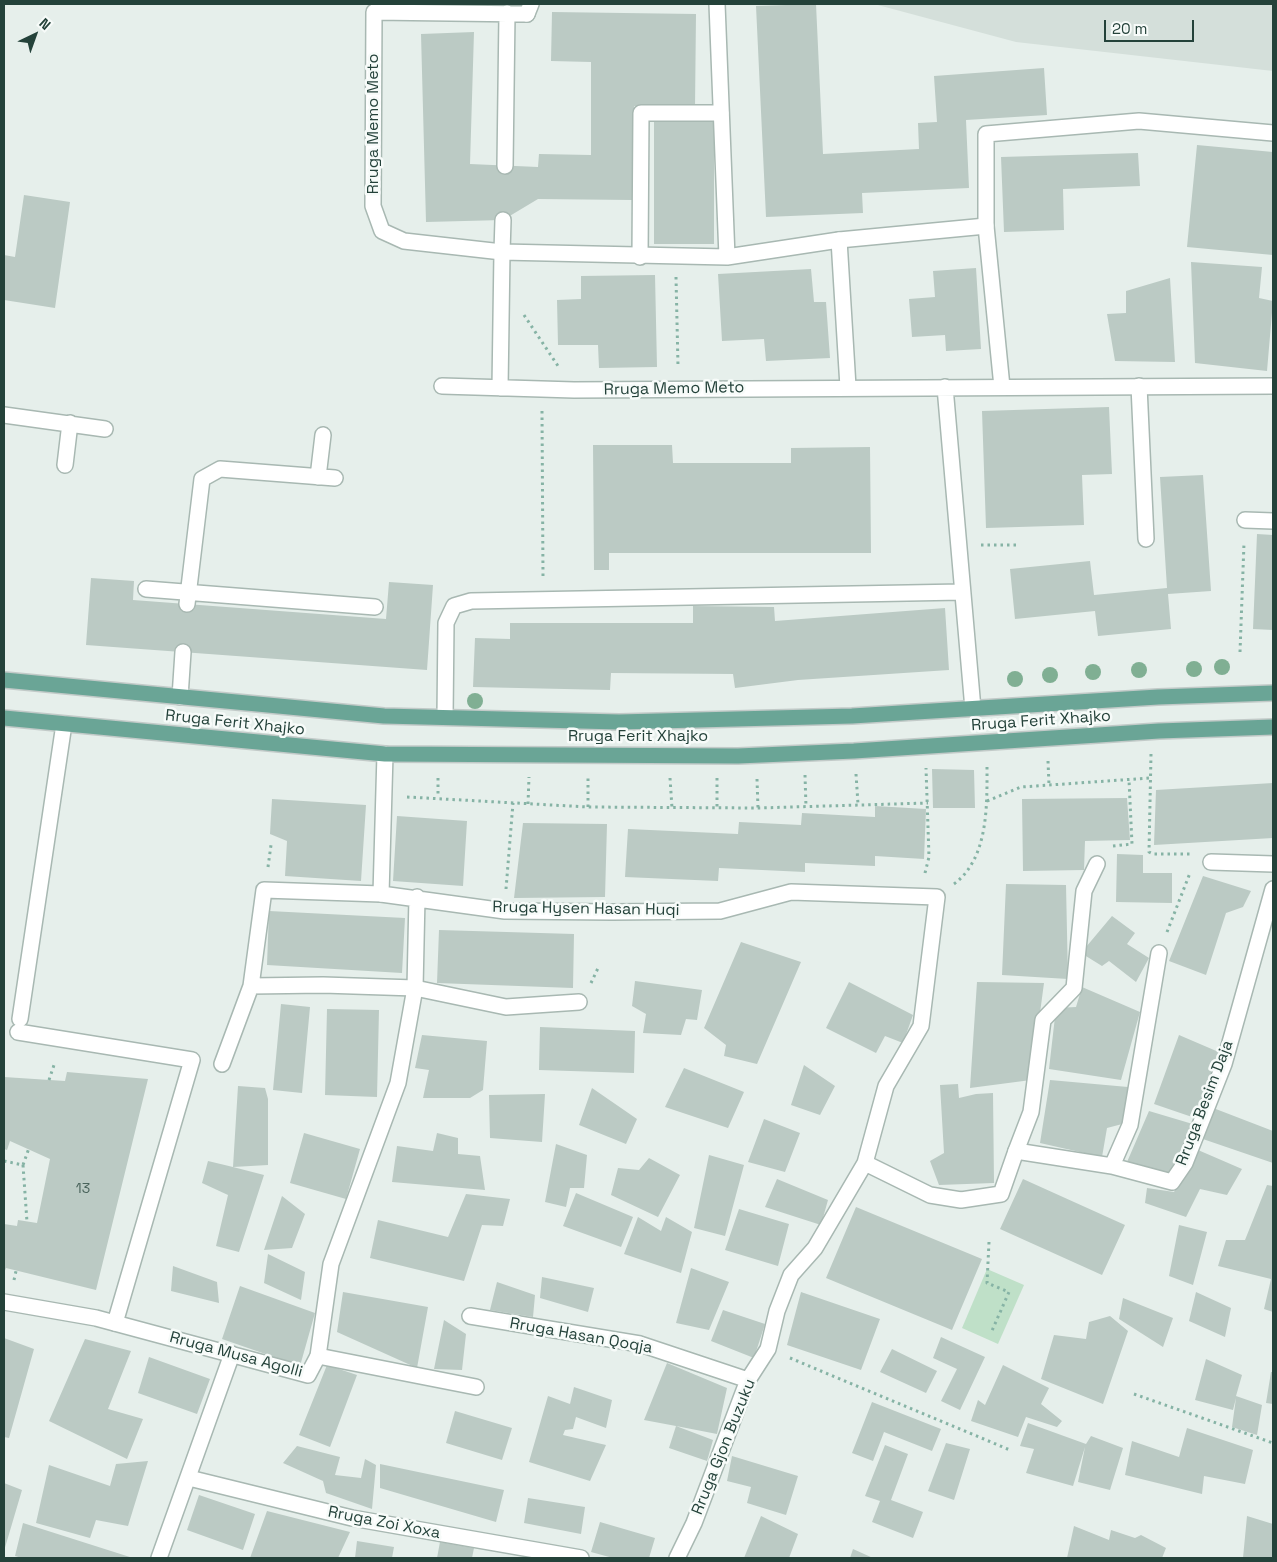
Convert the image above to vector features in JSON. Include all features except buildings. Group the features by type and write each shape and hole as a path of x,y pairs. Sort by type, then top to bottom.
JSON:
{"main road":[{"name":"Rruga Ferit Xhajko","path":"4,680 384,716 629,722 842,716 1158,697 1273,693"},
{"name":"Rruga Ferit Xhajko","path":"4,718 386,754 738,756 854,752 1159,731 1273,727"}],"street":[{"path":"716,4 727,257"},
{"name":"Rruga Memo Meto","path":"529,9 507,13 374,8 373,206 382,231 404,241 502,252 640,257 727,257 839,240 986,226"},
{"path":"505,166 507,13"},
{"path":"640,257 641,113 721,113"},
{"path":"1002,387 986,226 986,134 1139,121 1273,133"},
{"path":"500,388 503,220"},
{"path":"839,240 848,387"},
{"name":"Rruga Memo Meto","path":"442,386 542,390 1273,386"},
{"path":"1139,386 1146,539"},
{"path":"945,387 973,709"},
{"path":"4,414 105,429"},
{"path":"64,466 70,424"},
{"path":"318,477 323,435"},
{"path":"187,598 202,479 220,469 335,478"},
{"path":"1245,520 1273,521"},
{"path":"146,589 187,598 375,607"},
{"path":"445,717 446,623 454,606 471,601 962,592"},
{"path":"180,697 183,652"},
{"path":"64,724 19,1025 192,1060 115,1323"},
{"path":"381,894 386,754"},
{"path":"1212,862 1273,864"},
{"path":"864,1164 930,1195 961,1200 1001,1194 1031,1112 1042,1020 1074,988 1084,891 1097,864"},
{"name":"Rruga Besim Daja","path":"1016,1151 1112,1166 1172,1182 1185,1163 1224,1064 1273,889"},
{"name":"Rruga Hysen Hasan Huqi","path":"222,1064 251,986 264,890 417,897 505,911 720,911 791,892 937,897"},
{"name":"Rruga Musa Agolli","path":"4,1302 115,1323 308,1376 318,1356 331,1264 398,1084 415,988 417,897"},
{"name":"Rruga Gjon Buzuku","path":"677,1558 694,1523 748,1380 768,1350 777,1311 790,1275 815,1248 864,1164 886,1086 921,1026 937,897"},
{"path":"1112,1166 1130,1125 1159,953"},
{"path":"251,986 322,985 415,988 506,1007 579,1002"},
{"name":"Rruga Hasan Qoqja","path":"470,1316 640,1344 748,1380"},
{"path":"159,1558 232,1354"},
{"path":"318,1356 476,1387"},
{"name":"Rruga Zoi Xoxa","path":"189,1478 352,1518 581,1558"}],"path":[{"path":"676,257 679,389"},
{"path":"522,312 574,390"},
{"path":"542,390 543,599"},
{"path":"1240,652 1245,520"},
{"path":"958,546 1016,544"},
{"path":"1151,750 1149,852 1153,854 1198,854"},
{"path":"1048,756 1049,785"},
{"path":"937,897 962,878 980,846 987,801 987,759"},
{"path":"920,896 929,857 926,762"},
{"path":"856,766 858,804"},
{"path":"804,768 806,807"},
{"path":"438,770 438,797"},
{"path":"528,804 529,770"},
{"path":"757,770 758,808"},
{"path":"588,771 588,807"},
{"path":"670,771 672,808"},
{"path":"717,772 718,807"},
{"path":"987,801 1021,787 1150,778"},
{"path":"1097,864 1106,847 1132,844 1129,780"},
{"path":"384,797 438,797 588,807 672,808 758,808 928,803"},
{"path":"505,911 513,803"},
{"path":"1159,953 1187,878"},
{"path":"27,1222 23,1166 29,1148"},
{"path":"4,1160 23,1166"},
{"path":"988,1242 987,1283 1009,1292 991,1333"},
{"path":"14,1281 16,1271"},
{"path":"768,1350 1010,1450"},
{"path":"1134,1394 1273,1443"}],"shaded area":[{"path":"874,4 1273,4 1273,71 1016,42"}],"green space":[{"path":"987,1269 1024,1285 998,1344 962,1328"}]}
